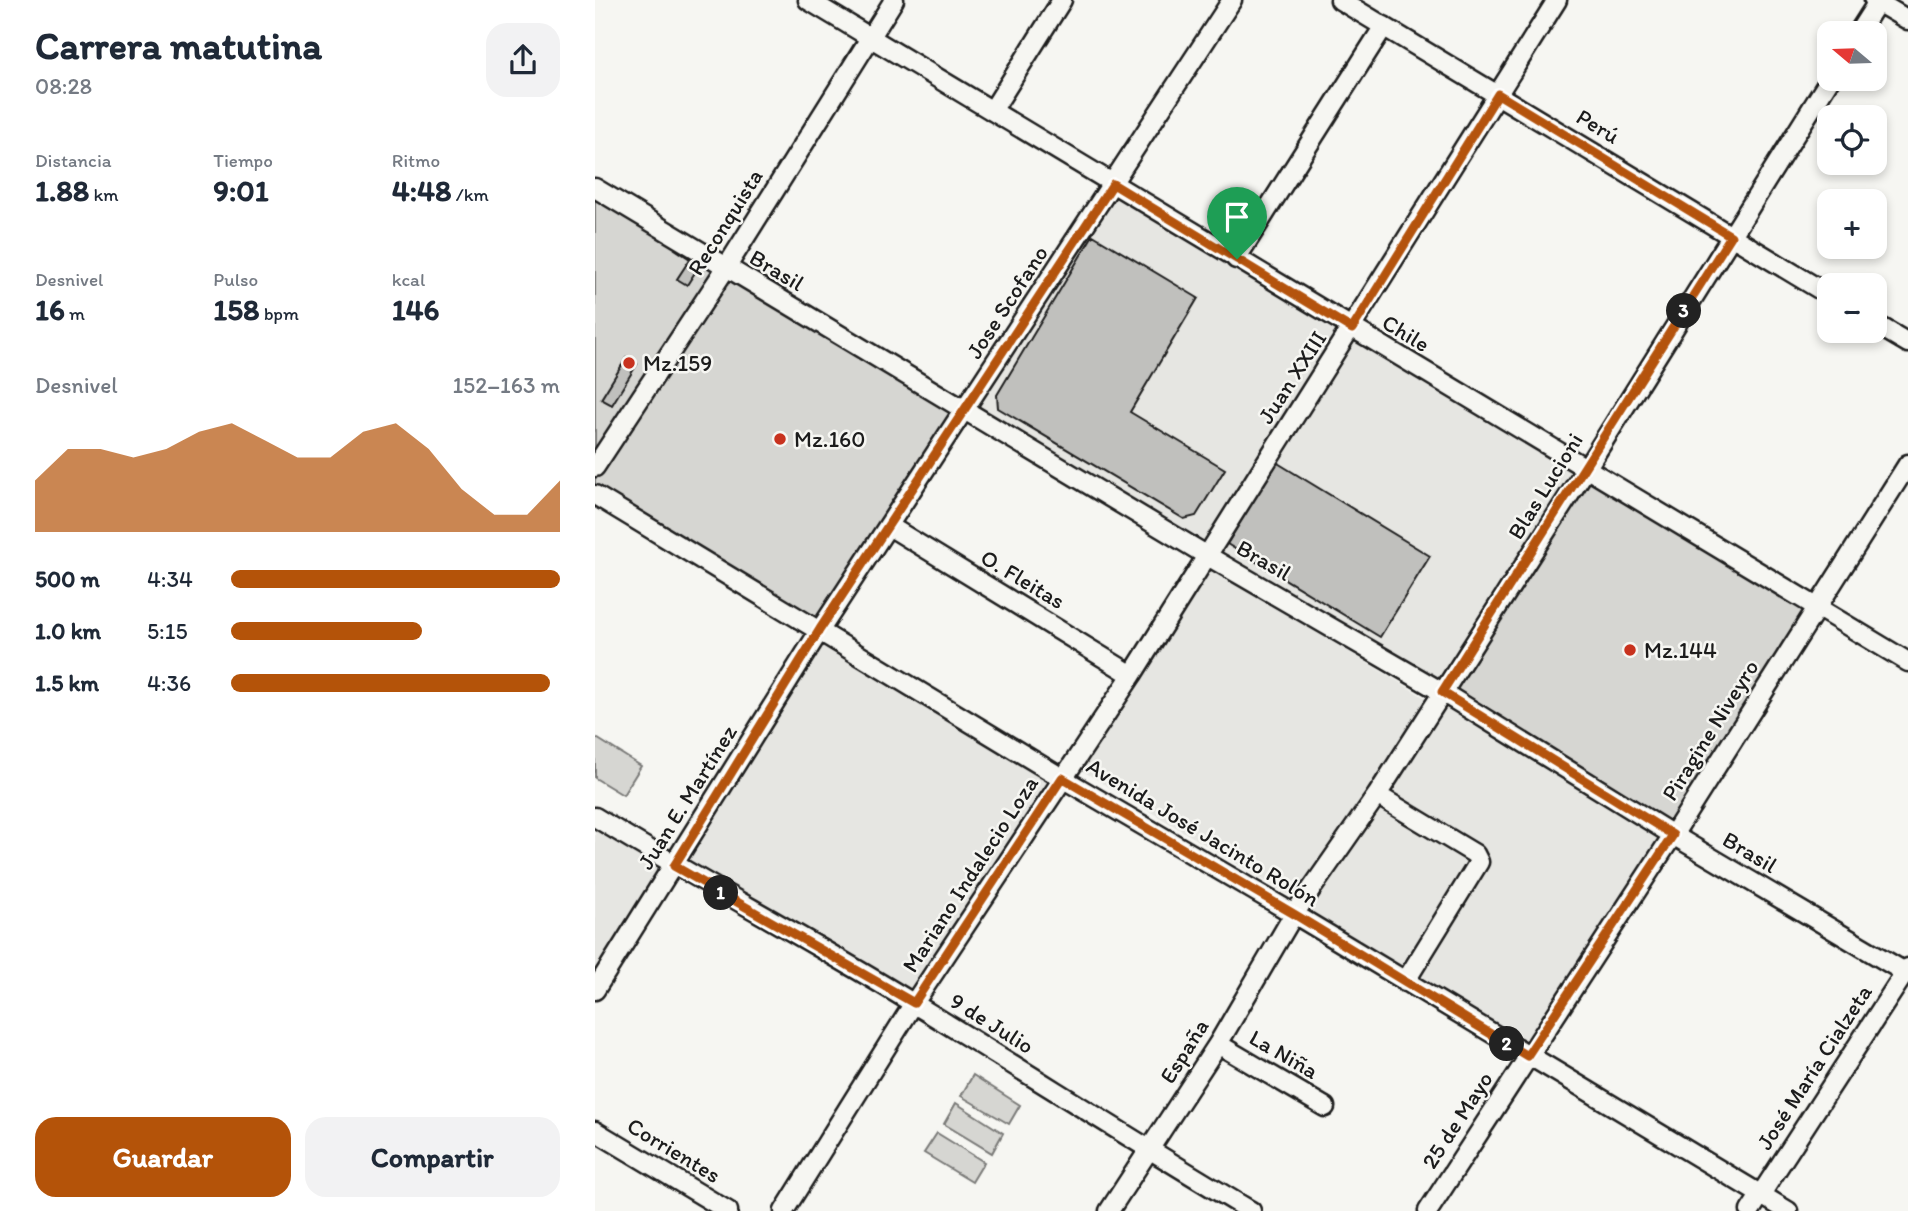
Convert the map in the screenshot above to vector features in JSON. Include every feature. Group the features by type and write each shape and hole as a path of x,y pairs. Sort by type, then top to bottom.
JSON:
{"street":[{"name":"Chile","path":"808,0 1908,662"},
{"name":"Reconquista","path":"595,467 726,268 894,0"},
{"path":"992,111 1062,0"},
{"name":"Jose Scofano","path":"820,629 1232,0"},
{"name":"Perú","path":"1340,0 1817,288"},
{"name":"Juan XXIII","path":"1062,778 1132,675 1557,0"},
{"path":"1865,21 1877,1 1908,20"},
{"path":"1237,259 1384,26"},
{"name":"Blas Lucioni","path":"1294,914 1377,795 1822,91"},
{"name":"Brasil","path":"595,188 1206,555 1442,692 1673,835 1907,971"},
{"path":"1887,331 1908,343"},
{"name":"Piragine Niveyro","path":"1527,1056 1673,835 1908,464"},
{"name":"Avenida José Jacinto Rolón","path":"595,495 1062,778 1788,1211"},
{"name":"O. Fleitas","path":"889,526 1132,675"},
{"name":"Juan E. Martínez","path":"595,990 820,629"},
{"name":"Mariano Indalecio Loza","path":"784,1211 914,1003 1062,778"},
{"path":"1377,795 1475,854 1479,862 1405,982"},
{"name":"9 de Julio","path":"595,817 674,866 914,1003 1251,1211"},
{"name":"España","path":"1109,1211 1218,1044 1294,914"},
{"name":"José María Cialzeta","path":"1750,1211 1907,971"},
{"name":"La Niña","path":"1218,1044 1325,1107"},
{"name":"25 de Mayo","path":"1427,1211 1527,1056"},
{"name":"Corrientes","path":"595,1130 728,1211"}],"shaded area":[{"name":"Mz.160","path":"595,182 732,258 726,268 965,411 820,630 595,495"},
{"path":"1113,184 1586,469 1673,835 1527,1056 1294,914 1442,693 965,411"},
{"name":"Mz.144","path":"1586,469 1817,608 1673,835 1442,692"},
{"path":"1209,568 1429,700 1297,900 1081,770"},
{"path":"820,630 1062,778 914,1003 674,866 595,990 595,817 673,865"},
{"path":"595,737 641,766 623,795 595,778"},
{"path":"973,1075 1020,1105 1009,1124 961,1096"},
{"path":"956,1103 1003,1133 992,1153 944,1124"},
{"path":"937,1133 984,1162 972,1182 924,1153"}],"building":[{"path":"1093,235 1198,298 1130,412 1225,469 1196,516 1184,519 998,408 997,395"},
{"path":"679,244 699,256 701,263 687,285 677,279 690,259 675,249"},
{"path":"627,357 637,364 612,405 601,399"},
{"path":"1276,462 1430,556 1380,637 1227,544"}],"place":[{"name":"Mz.159","path":"629,363"},
{"name":"Mz.160","path":"780,439"},
{"name":"Mz.144","path":"1630,650"}],"route":[{"path":"1498,94 1731,236 1442,692 1673,835 1527,1056 1294,914 1062,778 914,1003 674,866 820,629 1113,184 1237,259 1352,329 1498,94"}]}
